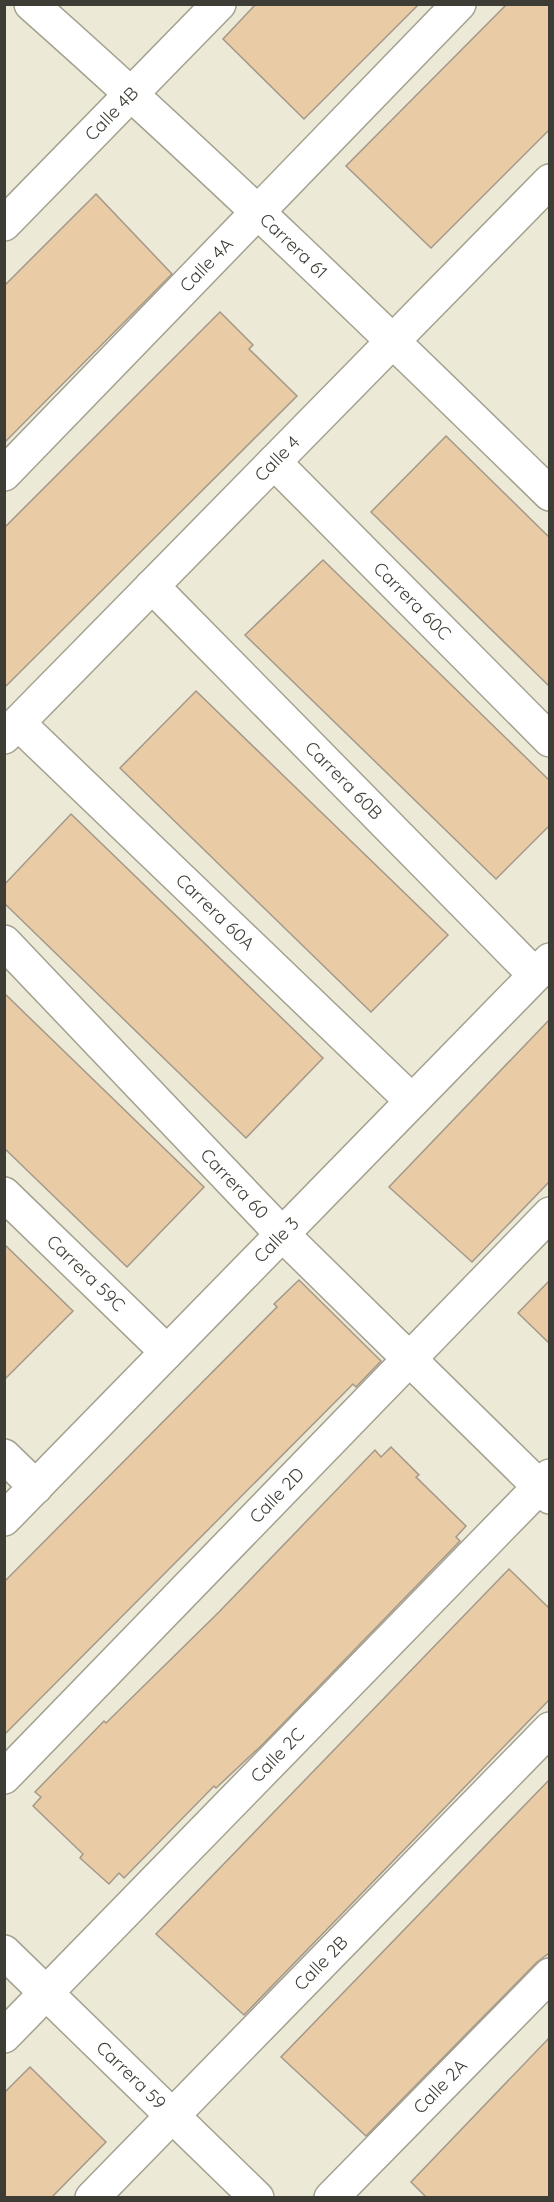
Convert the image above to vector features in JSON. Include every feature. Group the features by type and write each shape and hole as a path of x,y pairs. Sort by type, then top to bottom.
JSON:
{"street":[{"name":"Carrera 61","path":"32,4 132,94 393,341 549,494"},
{"name":"Calle 4B","path":"4,224 219,4"},
{"name":"Calle 4A","path":"4,474 459,4"},
{"name":"Calle 4","path":"11,730 549,181"},
{"name":"Carrera 60C","path":"274,462 549,740"},
{"name":"Carrera 60B","path":"152,586 542,967"},
{"name":"Carrera 60A","path":"11,730 412,1101"},
{"name":"Carrera 60","path":"4,942 282,1234 546,1487"},
{"name":"Calle 3","path":"4,1519 542,967"},
{"name":"Carrera 59C","path":"4,1194 167,1352"},
{"name":"Calle 2D","path":"4,1777 549,1214"},
{"path":"4,1455 36,1487"},
{"name":"Calle 2C","path":"4,2036 546,1487"},
{"name":"Calle 2B","path":"92,2198 549,1729"},
{"name":"Carrera 59","path":"4,1952 257,2198"},
{"name":"Calle 2A","path":"331,2198 549,1976"}],"building":[{"path":"256,4 419,4 304,119 223,39"},
{"path":"507,4 549,4 549,130 431,248 346,166"},
{"path":"96,194 172,274 4,443 4,286"},
{"path":"220,312 253,345 249,349 297,396 4,688 4,528"},
{"path":"446,436 549,537 549,686 371,512"},
{"path":"323,560 549,780 549,826 496,879 245,635"},
{"path":"196,691 448,935 371,1012 120,768"},
{"path":"71,814 323,1058 246,1138 4,903 4,885"},
{"path":"4,993 204,1187 127,1267 4,1148"},
{"path":"549,1020 549,1182 472,1262 389,1187"},
{"path":"4,1244 73,1311 4,1380"},
{"path":"299,1280 381,1361 356,1387 353,1384 4,1735 4,1582 277,1307 274,1304"},
{"path":"549,1281 549,1343 518,1313"},
{"path":"391,1447 419,1475 416,1477 466,1526 456,1537 460,1541 263,1744 216,1788 214,1786 124,1878 119,1873 109,1884 80,1858 83,1854 33,1806 41,1797 35,1792 104,1721 106,1723 219,1612 375,1450 381,1457"},
{"path":"509,1569 549,1608 549,1700 244,2015 156,1934"},
{"path":"549,1780 549,1953 537,1962 366,2136 281,2057"},
{"path":"549,2038 549,2198 427,2198 411,2182"},
{"path":"30,2067 106,2142 51,2198 4,2198 4,2093"}]}
